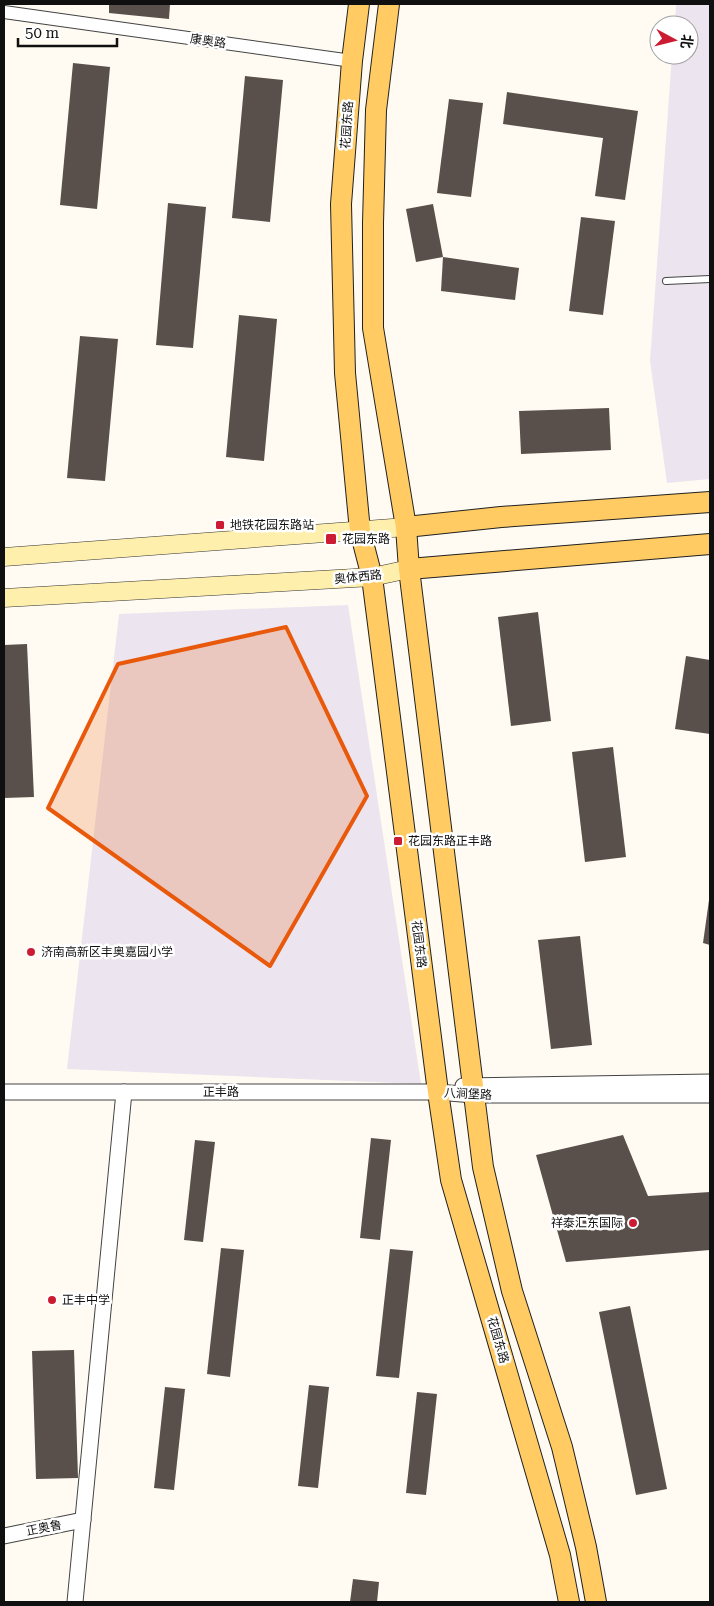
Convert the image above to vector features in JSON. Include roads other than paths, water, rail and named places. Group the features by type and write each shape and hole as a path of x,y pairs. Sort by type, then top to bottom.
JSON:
{"main road":[{"name":"花园东路","path":"359,4 352,61 341,204 346,373 360,531 372,577 451,1180 560,1555 568,1602"},
{"path":"389,4 376,110 373,328 406,526 409,569 483,1167 508,1272 562,1448 586,1548 596,1602"},
{"path":"4,557 360,531 501,517 710,502"},
{"name":"奥体西路","path":"4,598 372,577 409,569 710,544"}],"street":[{"name":"康奥路","path":"4,12 352,61"},
{"name":"八涧堡路","path":"438,1092 710,1082"},
{"name":"八涧堡路","path":"472,1090 710,1095"},
{"name":"正丰路","path":"4,1092 438,1092"},
{"path":"75,1602 124,1092"},
{"name":"正奥鲁","path":"4,1536 84,1520"}],"lane":[{"path":"666,281 710,279"}],"place":[{"name":"地铁花园东路站","path":"220,525"},
{"name":"花园东路","path":"331,539"},
{"name":"花园东路正丰路","path":"398,841"},
{"name":"济南高新区丰奥嘉园小学","path":"31,952"},
{"name":"祥泰汇东国际","path":"633,1223"},
{"name":"正丰中学","path":"52,1300"}]}
